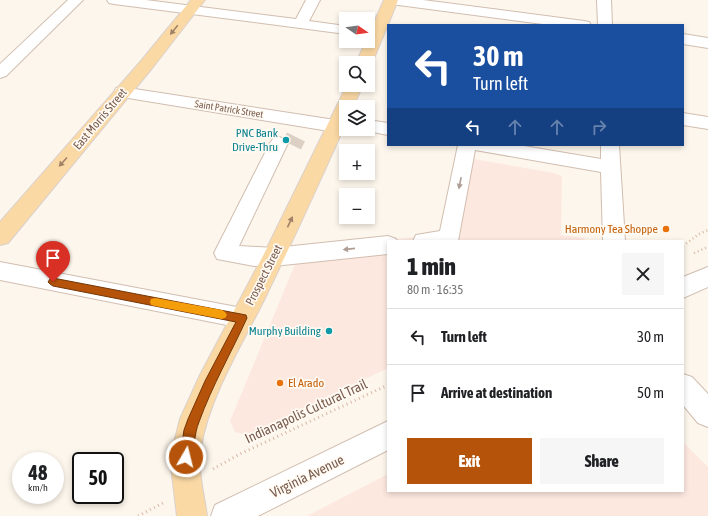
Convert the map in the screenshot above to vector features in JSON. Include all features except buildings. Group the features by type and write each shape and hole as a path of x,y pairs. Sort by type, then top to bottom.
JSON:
{"main road":[{"path":"375,29 391,0"},
{"name":"East Morris Street","path":"0,237 195,5"},
{"name":"Prospect Street","path":"192,516 185,466 190,430 209,384 274,257 339,123"}],"street":[{"path":"0,73 76,0"},
{"path":"114,0 195,5 339,29"},
{"path":"301,23 313,0"},
{"path":"391,0 496,6 579,24"},
{"path":"604,0 605,24"},
{"path":"684,39 708,43"},
{"name":"Saint Patrick Street","path":"122,92 288,131 339,123"},
{"path":"684,119 708,123"},
{"path":"375,127 387,129"},
{"path":"288,131 233,254 254,257 274,257 387,245"},
{"path":"432,240 449,238 467,146"},
{"path":"486,146 611,167"},
{"path":"610,146 614,240"},
{"path":"0,271 242,318"},
{"path":"684,288 708,276"},
{"path":"684,387 708,414"},
{"name":"Virginia Avenue","path":"226,516 387,436"}],"path":[{"path":"684,245 699,234 708,230"},
{"path":"694,253 708,247"},
{"name":"Indianapolis Cultural Trail","path":"233,458 387,385"}],"shaded area":[{"path":"462,157 554,173 562,176 561,235 585,238 584,240 392,240 446,234"},
{"path":"387,241 387,368 247,435 235,432 230,421 301,250"},
{"path":"684,443 708,467 708,516 307,516 387,475 387,492 684,492"}],"tunnel":[{"path":"292,145 296,137"}],"slow traffic":[{"path":"155,302 222,315"}],"place":[{"name":"PNC Bank Drive-Thru","path":"286,140"},
{"name":"Harmony Tea Shoppe","path":"666,229"},
{"name":"Murphy Building","path":"329,331"},
{"name":"El Arado","path":"280,383"}],"route":[{"path":"53,282 242,318 209,384 194,419 186,447 186,457"}]}
